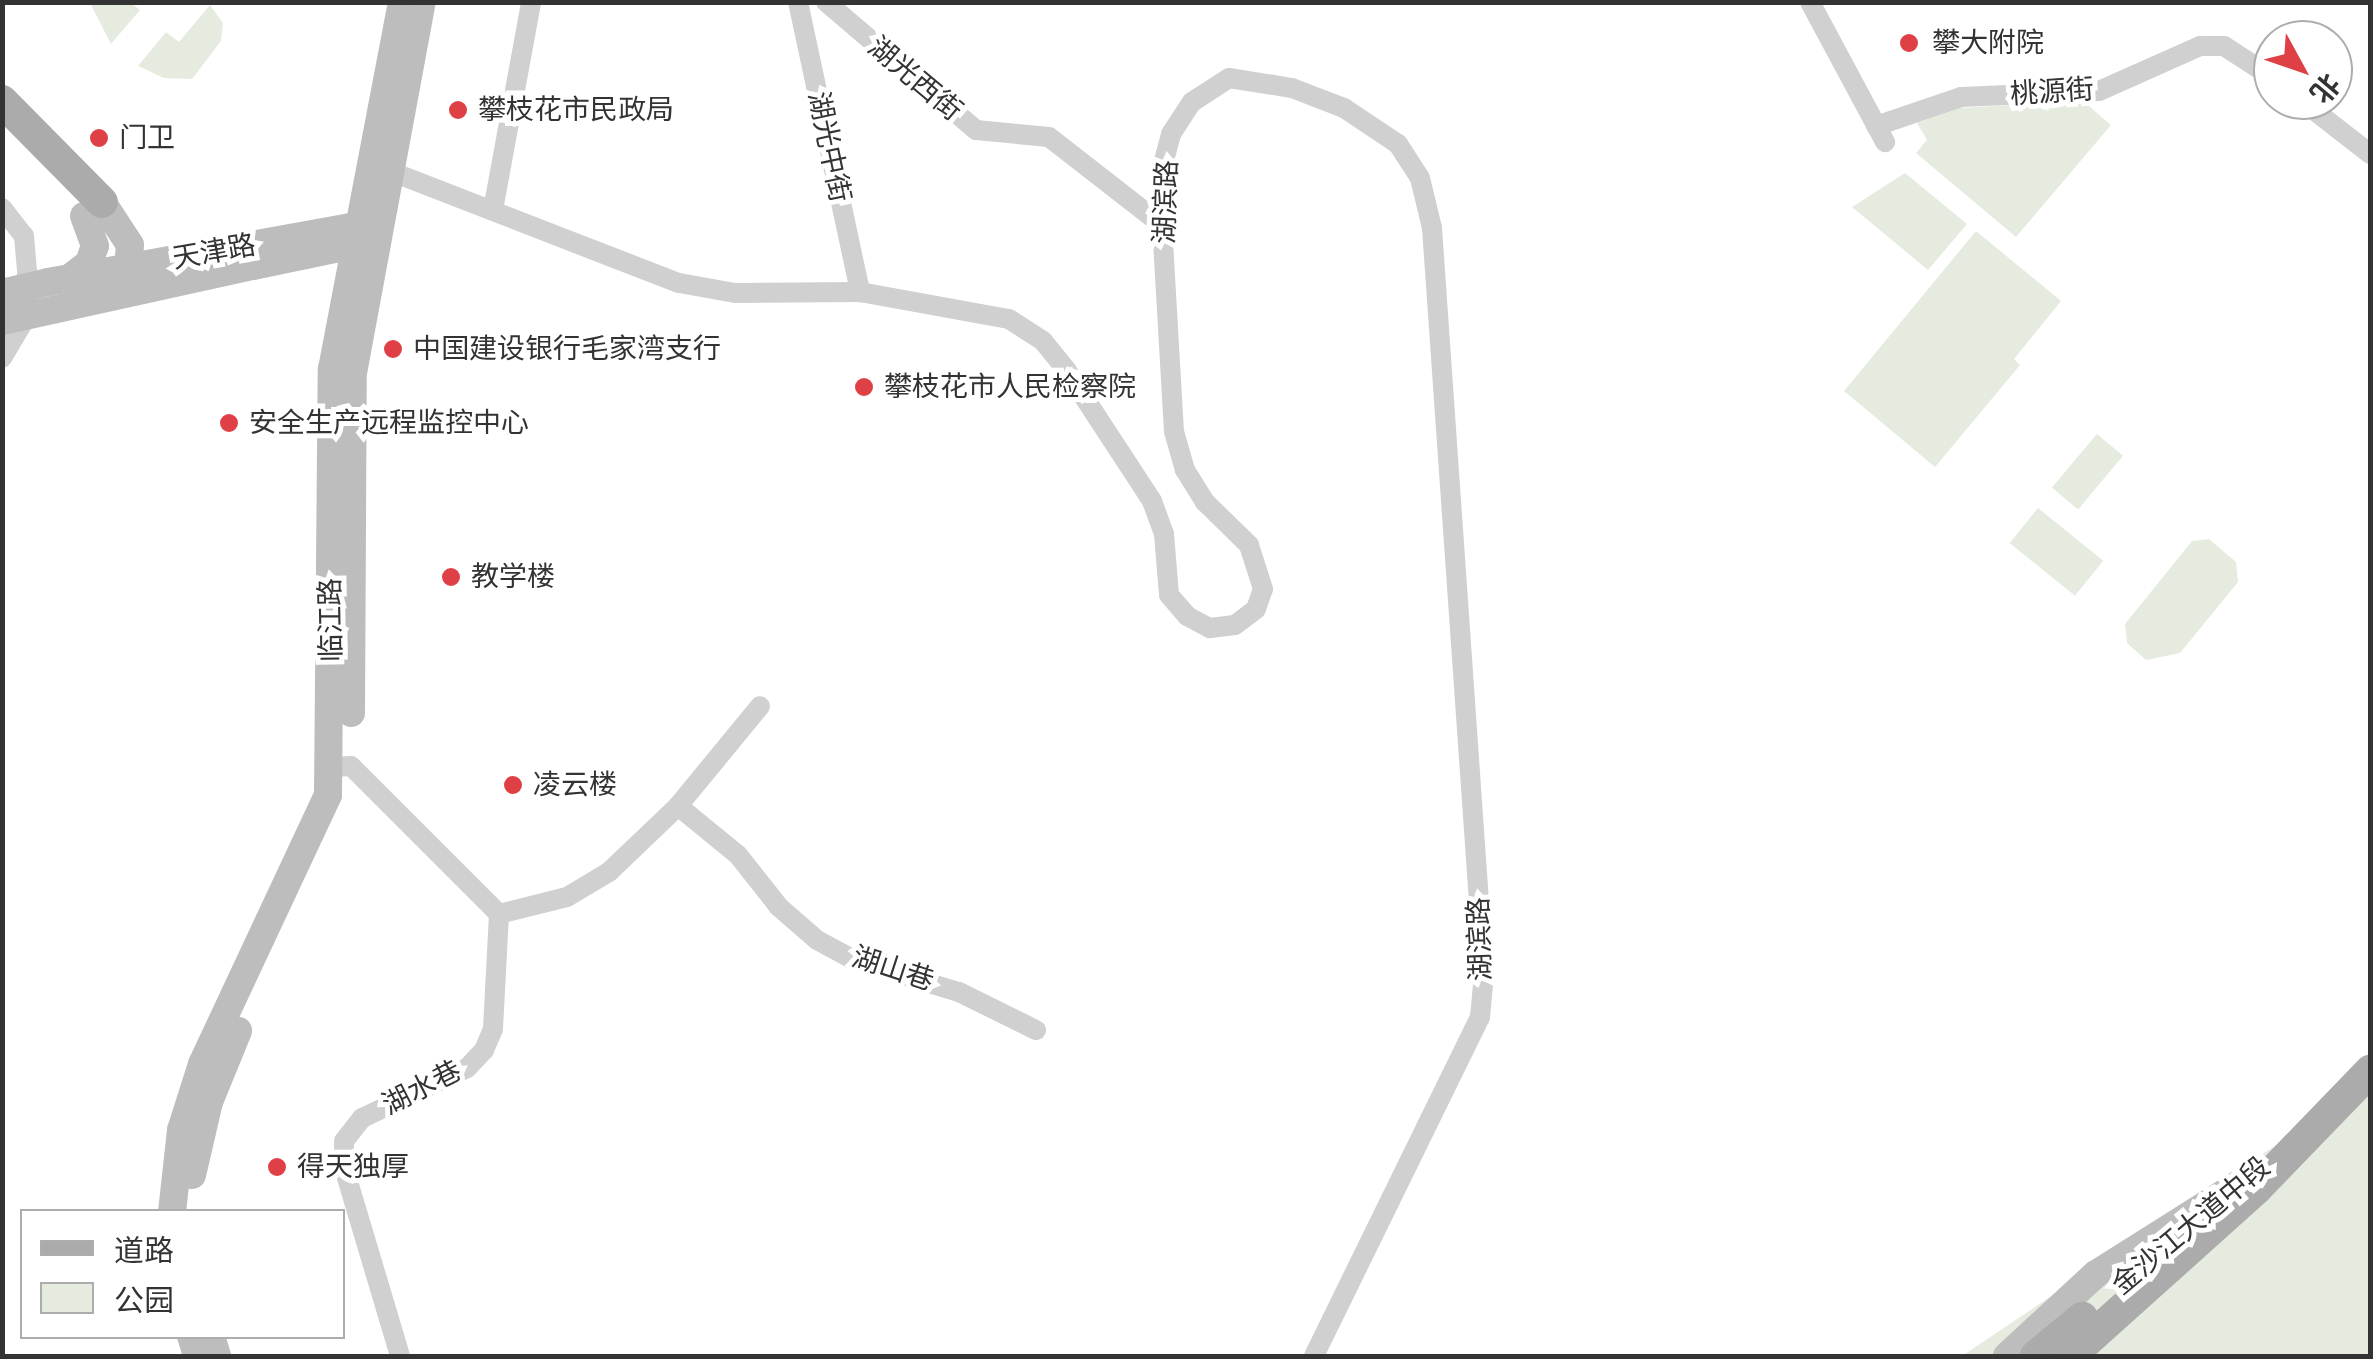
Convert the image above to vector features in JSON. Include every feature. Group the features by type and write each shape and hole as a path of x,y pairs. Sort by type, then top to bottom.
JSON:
{"main road":[{"name":"临江路","path":"380,167 402,2"},
{"name":"临江路","path":"190,1209 200,1135 220,1071 336,830 342,767 350,419 367,234 422,2"},
{"path":"2,102 93,208 156,249 196,256"},
{"path":"2,131 125,235 121,281"},
{"path":"59,280 88,263 95,246 93,208"},
{"path":"2,321 121,281 253,266 367,234"},
{"name":"天津路","path":"2,294 59,280 121,281 196,256 367,234"},
{"name":"临江路","path":"172,1209 181,1130 202,1064 342,767"},
{"name":"金沙江大道中段","path":"2070,1356 2257,1188 2370,1072"},
{"name":"金沙江大道中段","path":"2036,1356 2346,1096"},
{"path":"2007,1356 2096,1274 2246,1179"}],"street":[{"path":"492,210 531,2"},
{"name":"湖光中街","path":"798,2 860,292"},
{"name":"湖光西街","path":"826,2 976,130 1049,137 1162,225"},
{"name":"桃源街","path":"1810,2 1881,134 1961,98 2099,91 2156,80 2200,46 2224,46 2253,65"},
{"name":"湖滨路","path":"380,167 679,282 735,293 860,292 990,314 1043,341 1152,502 1164,534 1170,595 1186,616 1210,628 1236,625 1256,609 1260,567 1185,470 1174,432 1162,225 1162,168 1171,134 1192,102 1229,78 1309,94 1398,144 1420,178 1432,228 1484,974 1480,1017 1314,1356"},
{"path":"2327,120 2370,154"},
{"path":"2,208 21,227 27,248 24,322 2,358"},
{"path":"342,767 499,914 568,896 609,872 678,806 760,706"},
{"name":"湖山巷","path":"678,806 738,855 779,908 817,940 856,961 959,992 1036,1030"},
{"name":"湖水巷","path":"400,1356 344,1168 344,1141 362,1118 467,1068 484,1050 494,1029 499,914"}],"green space":[{"path":"90,3 131,3 140,10 111,44"},
{"path":"210,5 223,23 221,41 192,79 164,78 138,66 166,32 179,42"},
{"path":"2083,101 2111,125 2016,237 1916,153 1927,140 1917,123 1959,108"},
{"path":"1905,173 1967,224 1928,270 1852,207"},
{"path":"1976,231 2061,301 2014,359 2020,365 1935,467 1844,391"},
{"path":"2097,434 2123,456 2078,509 2052,488"},
{"path":"2038,508 2103,561 2075,596 2010,543"},
{"path":"2209,539 2236,562 2238,582 2180,653 2146,660 2127,643 2125,624 2192,541"},
{"path":"2370,1082 2370,1356 1962,1356"}],"place":[{"name":"攀大附院","path":"1909,43"},
{"name":"攀枝花市民政局","path":"458,110"},
{"name":"门卫","path":"99,138"},
{"name":"中国建设银行毛家湾支行","path":"393,349"},
{"name":"攀枝花市人民检察院","path":"864,387"},
{"name":"安全生产远程监控中心","path":"229,423"},
{"name":"教学楼","path":"451,577"},
{"name":"凌云楼","path":"513,785"},
{"name":"得天独厚","path":"277,1167"}]}
